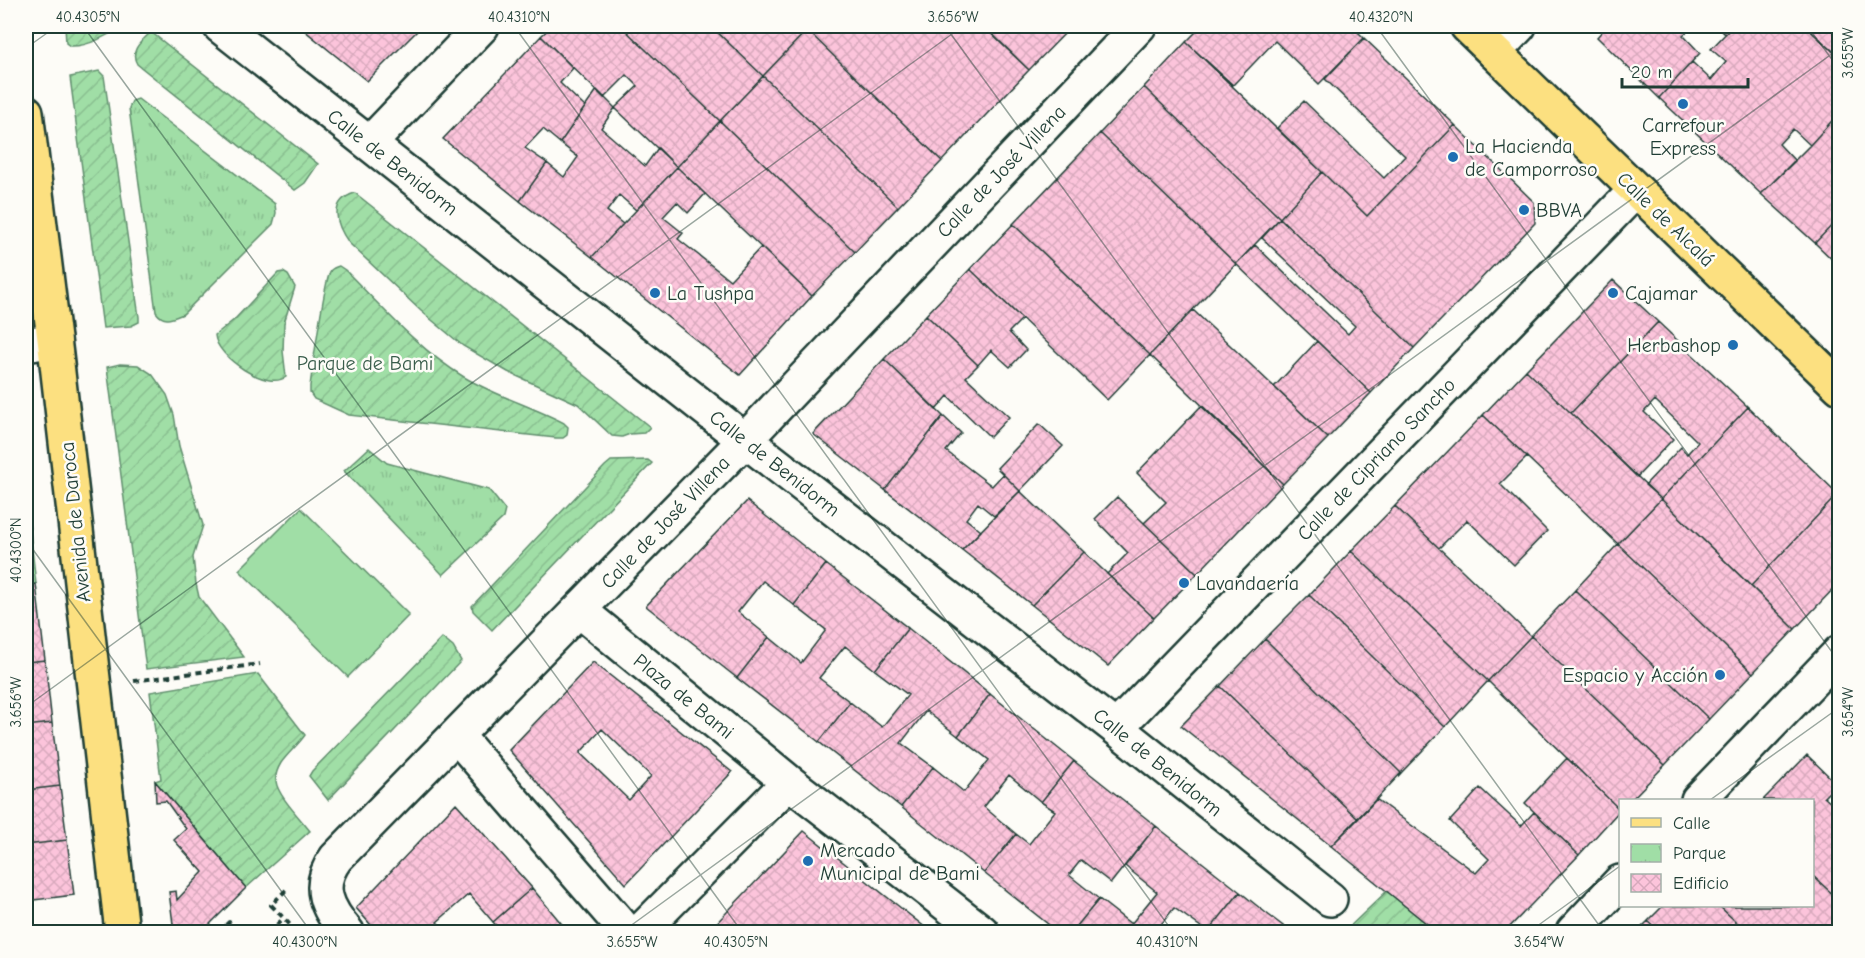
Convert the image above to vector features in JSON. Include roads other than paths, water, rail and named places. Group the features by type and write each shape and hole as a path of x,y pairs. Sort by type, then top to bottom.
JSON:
{"main road":[{"name":"Calle de Alcalá","path":"1467,26 1839,387"},
{"name":"Avenida de Daroca","path":"26,112 40,342 122,933"}],"street":[{"name":"Calle de Benidorm","path":"220,26 745,440 1116,728 1330,899"},
{"path":"370,143 482,26"},
{"name":"Calle de José Villena","path":"347,933 326,902 326,877 329,867 336,858 745,440 1139,26"},
{"path":"1494,52 1519,26"},
{"name":"Calle de Cipriano Sancho","path":"1116,728 1636,190"},
{"name":"Plaza de Bami","path":"579,610 789,782 982,933"},
{"path":"1700,799 1839,652"},
{"path":"457,736 627,933"},
{"path":"640,933 789,782"},
{"path":"1573,933 1619,883"}],"place":[{"name":"Carrefour Express","path":"1683,104"},
{"name":"La Hacienda de Camporroso","path":"1453,157"},
{"name":"BBVA","path":"1524,210"},
{"name":"La Tushpa","path":"655,293"},
{"name":"Cajamar","path":"1613,293"},
{"name":"Herbashop","path":"1733,345"},
{"name":"Lavandaería","path":"1184,583"},
{"name":"Espacio y Acción","path":"1720,675"},
{"name":"Mercado Municipal de Bami","path":"808,861"}],"park label":[{"name":"Parque de Bami","path":"365,363"}]}
